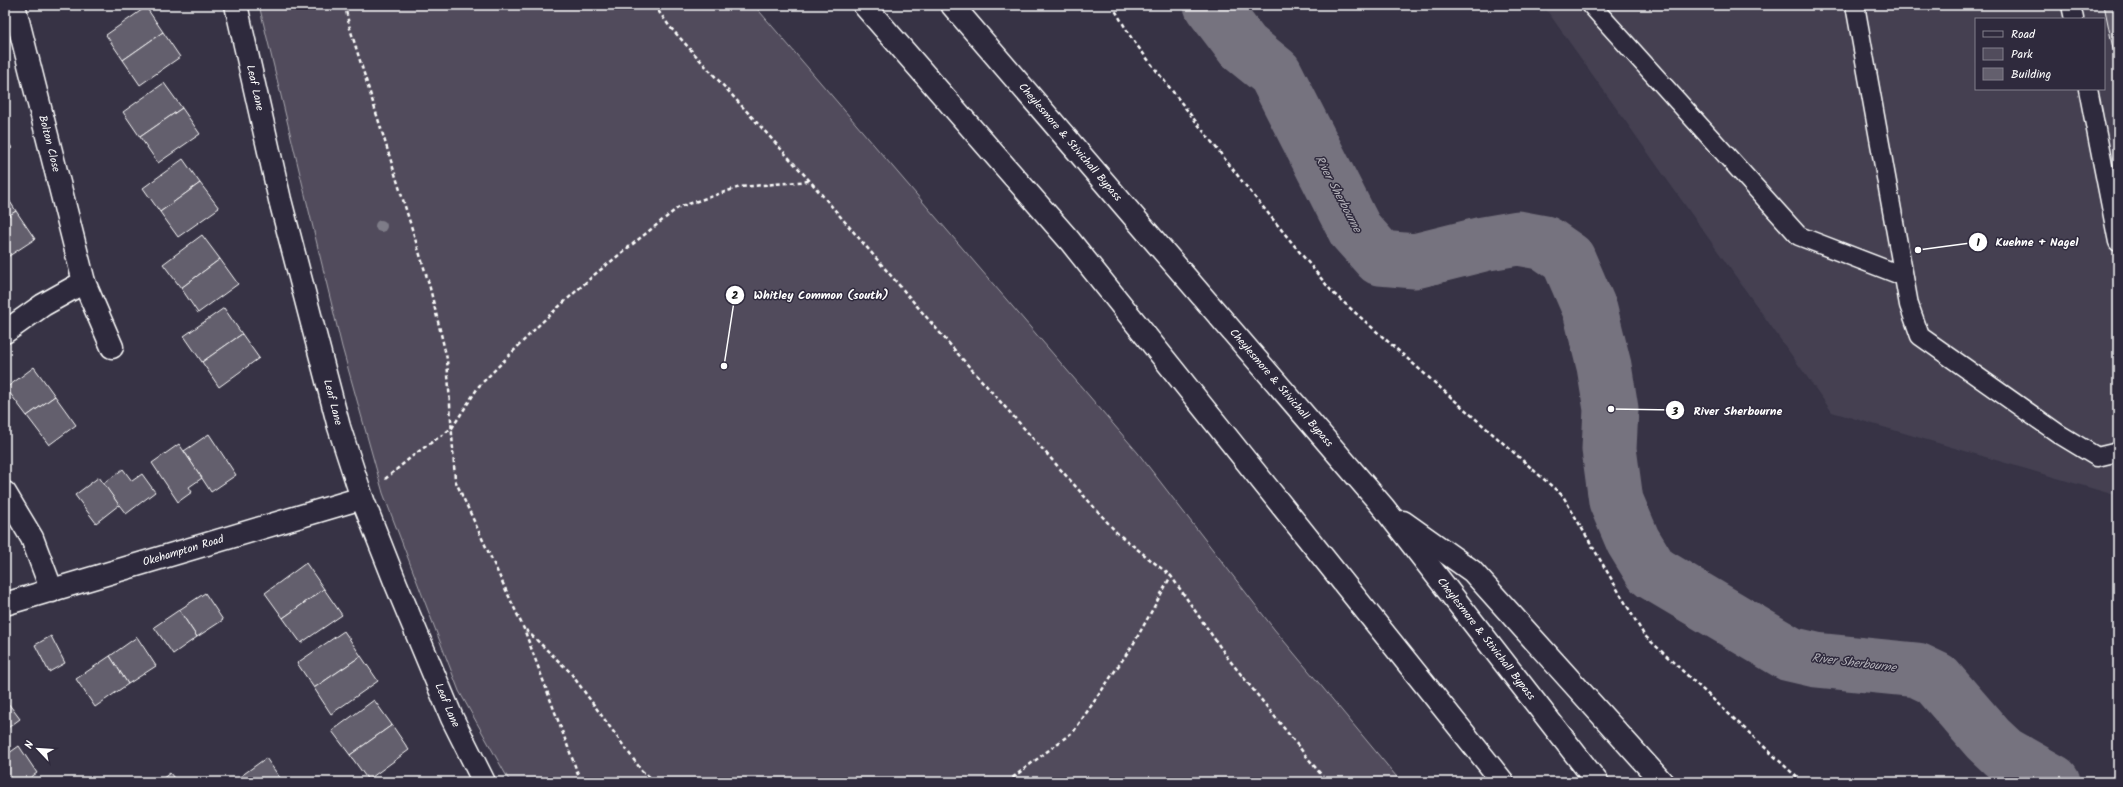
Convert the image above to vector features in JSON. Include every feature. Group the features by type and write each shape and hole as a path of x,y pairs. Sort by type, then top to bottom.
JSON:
{"main road":[{"name":"Bolton Close","path":"14,5 84,282 112,347"},
{"name":"Leaf Lane","path":"236,5 280,200 339,427 362,498 452,718 484,782"},
{"path":"864,5 1070,241 1503,782"},
{"name":"Cheylesmore & Stivichall Bypass","path":"952,5 1384,508 1597,782"},
{"path":"5,332 43,305 84,282"},
{"path":"5,493 32,538 52,591"},
{"name":"Okehampton Road","path":"5,604 362,498"},
{"path":"1384,508 1472,570 1662,782"}],"lane":[{"path":"1591,5 1799,236 1903,276"},
{"path":"1855,5 1903,276 1909,305 1920,336 2059,434 2096,457 2118,452"},
{"path":"2071,5 2074,18"},
{"path":"2088,90 2118,242"}],"path":[{"path":"345,5 349,25 429,284 447,359 455,480 524,629 581,782"},
{"path":"654,5 670,27 810,181 958,354 1116,533 1171,576 1227,657 1327,782"},
{"path":"1112,5 1132,39 1244,185 1333,293 1563,496 1644,635 1802,782"},
{"path":"362,498 415,454 452,428 478,386 541,323 594,275 679,207 740,187 810,181"},
{"path":"1007,782 1074,731 1134,643 1171,576"},
{"path":"524,629 570,672 642,771 656,782"}],"shaded area":[{"path":"1543,5 2118,5 2118,496 1832,412"}],"green space":[{"path":"259,5 754,5 1138,453 1274,629 1401,782 510,782 459,691 383,493 342,347"}],"building":[{"path":"2104,5 2118,5 2118,73"},
{"path":"146,7 163,32 123,60 106,35"},
{"path":"163,32 180,57 140,85 123,60"},
{"path":"164,83 182,108 140,137 123,112"},
{"path":"182,108 200,134 158,163 140,137"},
{"path":"5,137 12,148 5,153"},
{"path":"183,159 200,183 160,212 143,188"},
{"path":"200,183 219,208 178,237 160,212"},
{"path":"5,194 16,211 5,218"},
{"path":"16,211 35,239 6,258 5,218"},
{"path":"202,235 220,259 181,288 163,264"},
{"path":"220,259 238,284 198,313 181,288"},
{"path":"224,308 242,334 202,362 184,336"},
{"path":"242,334 259,358 219,387 202,362"},
{"path":"34,367 55,396 27,416 6,388"},
{"path":"55,396 76,425 49,445 27,416"},
{"path":"209,434 236,475 211,492 184,451"},
{"path":"179,444 202,478 189,487 192,492 178,502 152,463"},
{"path":"123,469 132,481 142,474 155,492 126,514 103,484"},
{"path":"99,477 119,505 96,523 75,495"},
{"path":"306,563 324,589 283,618 265,593"},
{"path":"324,589 342,615 301,643 283,618"},
{"path":"205,593 223,620 197,637 179,610"},
{"path":"179,610 197,637 173,654 154,627"},
{"path":"344,631 361,656 314,688 297,663"},
{"path":"51,636 65,663 49,672 35,645"},
{"path":"137,637 156,666 128,684 110,656"},
{"path":"110,656 128,684 95,707 76,679"},
{"path":"361,656 378,681 331,714 314,688"},
{"path":"5,699 20,719 5,730"},
{"path":"374,700 392,725 350,755 332,731"},
{"path":"392,725 409,750 368,780 350,755"},
{"path":"19,746 37,773 24,782 5,782 5,756"},
{"path":"266,758 283,782 246,782 241,776"},
{"path":"170,773 177,782 158,782"},
{"path":"241,776 246,782 233,782"}],"waterway":[{"name":"River Sherbourne","path":"1211,5 1243,47 1275,73 1355,230 1380,258 1415,261 1483,244 1518,238 1545,243 1568,259 1590,310 1604,366 1611,409 1609,449 1616,501 1633,541 1652,572 1790,654 1816,660 1917,670 1936,679 1988,739 2004,754 2053,782"}],"place":[{"name":"Kuehne + Nagel","path":"1918,250"},
{"name":"Whitley Common (south)","path":"724,366"},
{"name":"River Sherbourne","path":"1611,409"}]}
